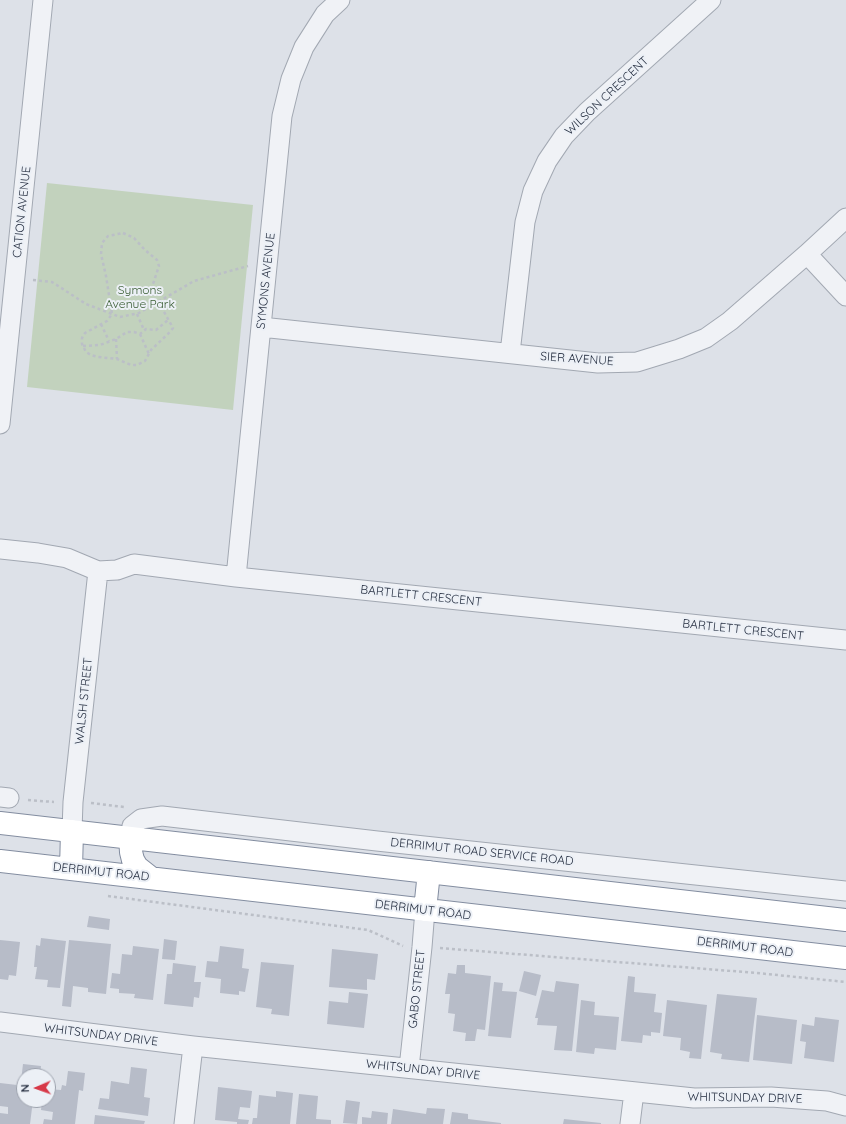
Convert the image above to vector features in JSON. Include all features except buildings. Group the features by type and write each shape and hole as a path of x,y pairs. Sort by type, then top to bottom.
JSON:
{"highway":[{"path":"0,823 846,920"},
{"path":"71,869 72,831"},
{"path":"130,838 133,860 137,867 151,878"},
{"name":"DERRIMUT ROAD","path":"0,861 846,958"},
{"path":"425,910 429,872"}],"street":[{"name":"CATION AVENUE","path":"0,424 43,0"},
{"name":"SYMONS AVENUE","path":"236,577 282,116 291,80 304,47 325,14 340,0"},
{"name":"WILSON CRESCENT","path":"510,353 525,222 533,191 547,161 564,136 587,112 711,0"},
{"name":"SIER AVENUE","path":"261,327 598,363 637,362 679,349 706,338 730,321 846,218"},
{"path":"807,254 846,296"},
{"name":"BARTLETT CRESCENT","path":"0,550 38,553 67,558 98,571 117,570 134,564 236,577 846,640"},
{"name":"WALSH STREET","path":"72,831 73,802 98,571"},
{"name":"DERRIMUT ROAD SERVICE ROAD","path":"130,838 132,826 141,819 162,816 384,842 846,891"},
{"name":"GABO STREET","path":"409,1068 425,910"},
{"name":"WHITSUNDAY DRIVE","path":"0,1022 194,1046 694,1098 771,1097 827,1101 846,1106"},
{"path":"184,1124 194,1046"},
{"path":"630,1124 634,1092"}],"path":[{"path":"123,233 134,238 157,260 159,266 152,284 153,301 163,310 173,328 149,354 145,361 137,365 131,365 117,359 91,355 86,352 83,346 82,338 85,333 107,321 112,314 101,254 102,243 108,236 123,233"},
{"path":"15,278 52,282 86,304 120,316 137,314 194,280 268,260"},
{"path":"137,314 144,330"},
{"path":"140,334 144,330 156,330 168,320"},
{"path":"101,324 109,341"},
{"path":"83,346 100,345 116,339 127,332 134,332 140,334 149,354"},
{"path":"116,339 117,359"},
{"path":"108,896 368,930 401,945 757,973 846,982"}],"green space":[{"name":"Symons Avenue Park","path":"47,183 253,205 233,410 27,387"}]}
